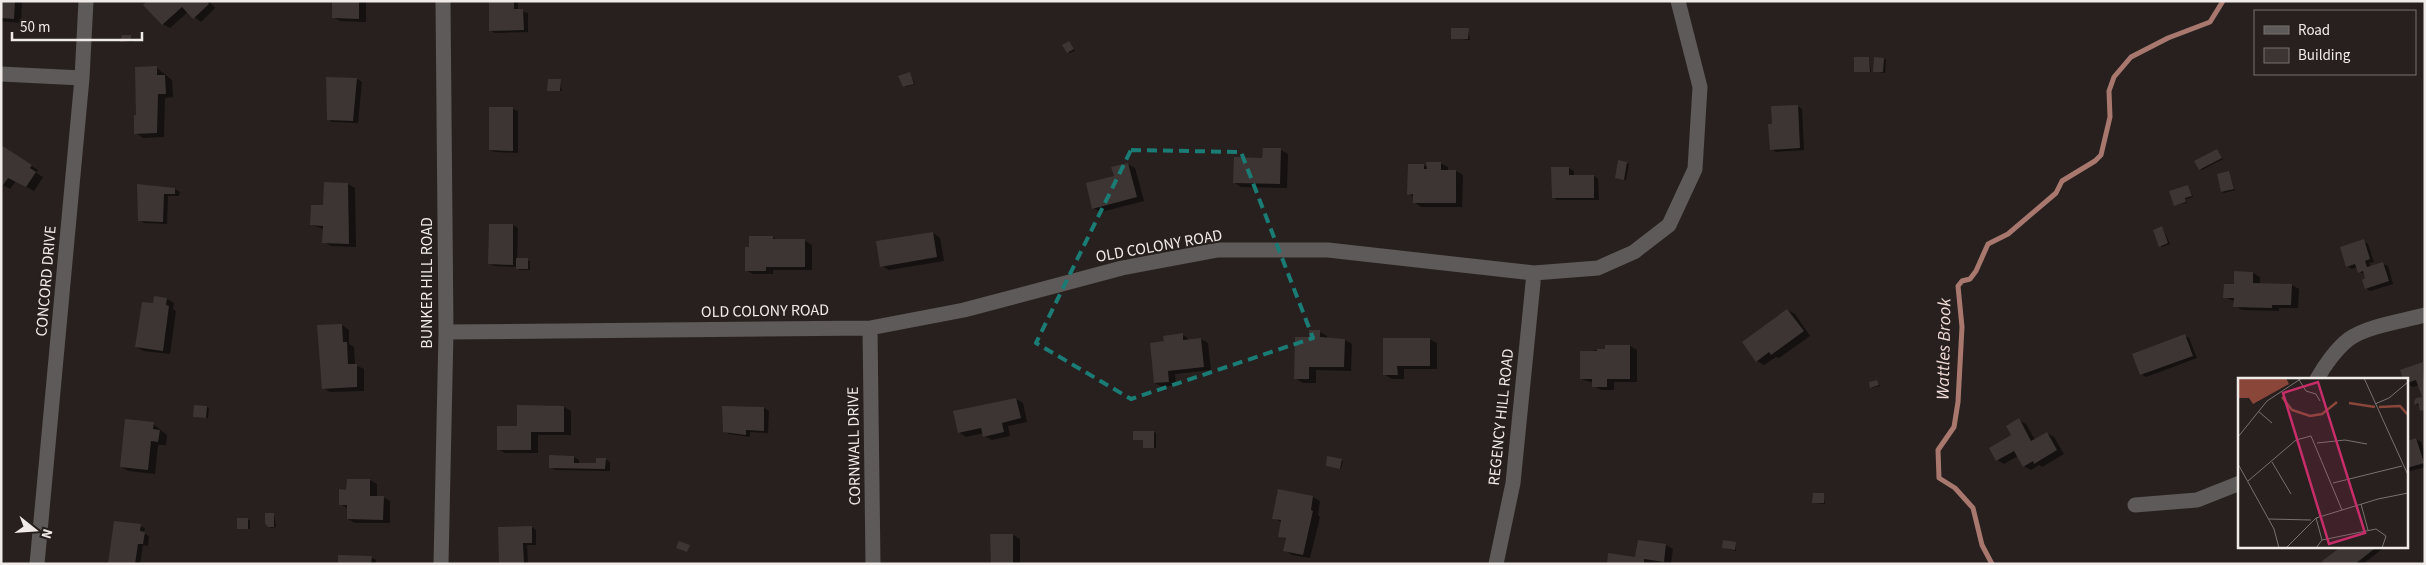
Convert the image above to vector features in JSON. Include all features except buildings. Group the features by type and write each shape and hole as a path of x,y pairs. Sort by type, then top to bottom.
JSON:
{"street":[{"name":"CONCORD DRIVE","path":"37,564 82,78 86,1"},
{"name":"BUNKER HILL ROAD","path":"442,564 446,332 443,1"},
{"name":"OLD COLONY ROAD","path":"446,332 870,328 964,310 1122,268 1218,250 1328,250 1534,273 1598,268 1634,252 1669,225 1695,169 1700,86 1678,1"},
{"path":"1,74 82,78"},
{"name":"REGENCY HILL ROAD","path":"1496,564 1513,483 1534,273"},
{"path":"2318,378 2322,369 2349,339 2375,328 2425,315"},
{"name":"CORNWALL DRIVE","path":"870,328 873,564"},
{"path":"2135,505 2197,500 2238,484"}],"highlighted area":[{"path":"1131,150 1241,152 1313,338 1131,399 1036,343"}],"waterway":[{"name":"Wattles Brook","path":"1992,564 1982,545 1973,508 1955,488 1939,478 1938,450 1954,427 1958,402 1962,327 1958,286 1962,281 1970,279 1976,271 1988,244 2008,234 2056,193 2062,181 2095,161 2101,155 2110,117 2109,91 2114,77 2131,57 2168,38 2210,22 2223,1"}]}
